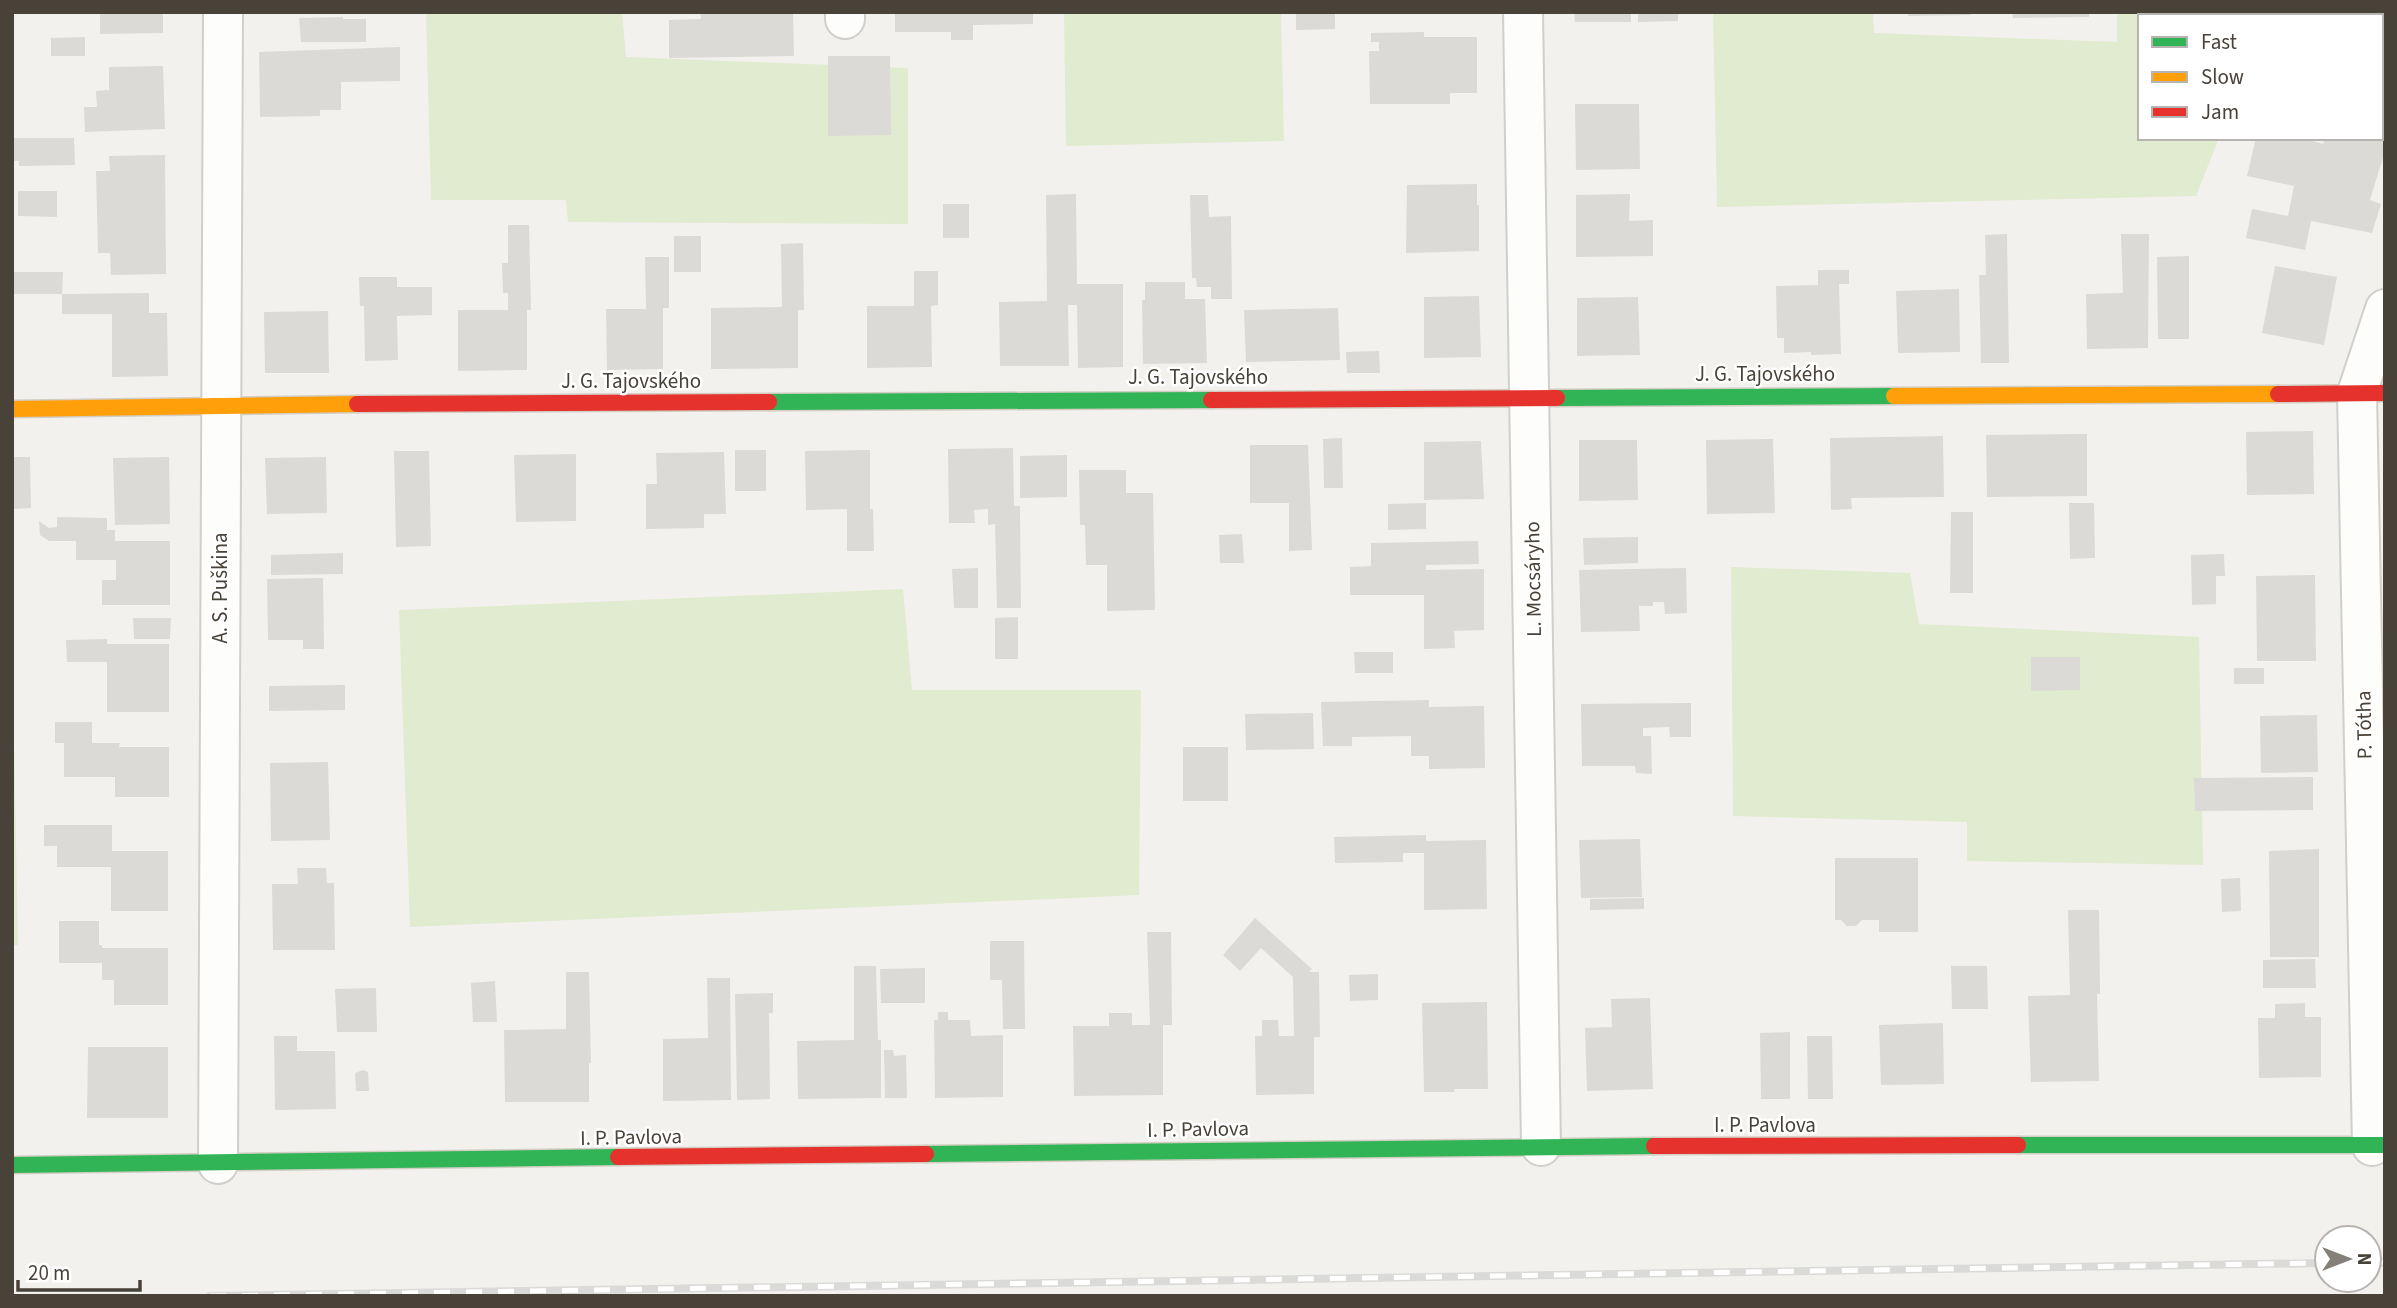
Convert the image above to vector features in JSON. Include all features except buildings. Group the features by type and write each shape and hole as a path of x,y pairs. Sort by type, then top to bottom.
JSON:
{"street":[{"name":"A. S. Puškina","path":"218,1164 223,12"},
{"name":"L. Mocsáryho","path":"1523,12 1541,1146"},
{"name":"P. Tótha","path":"2378,1145 2371,393 2385,309"},
{"name":"J. G. Tajovského","path":"12,409 220,405 1530,396 2371,393"},
{"name":"I. P. Pavlova","path":"12,1166 1541,1146 2378,1145"}],"green space":[{"path":"426,12 622,12 626,57 908,68 908,224 568,222 566,200 431,200"},
{"path":"1064,12 1281,12 1284,141 1066,146"},
{"path":"1713,12 1873,12 1874,33 2117,42 2117,12 2271,12 2138,14 2138,140 2218,140 2196,196 1717,207"},
{"path":"1731,567 1910,573 1919,624 2199,637 2203,865 1967,861 1967,822 1733,816"},
{"path":"903,589 912,690 1141,690 1139,895 410,927 399,610"},
{"path":"12,628 18,945 12,945"}],"railway":[{"path":"210,1296 2313,1263"}],"traffic: fast":[{"path":"1557,398 1894,396"},
{"path":"769,402 1211,400"},
{"path":"2018,1145 2385,1145"},
{"path":"926,1154 1654,1146"},
{"path":"12,1165 618,1157"}],"traffic: slow":[{"path":"1894,396 2278,394"},
{"path":"12,409 357,404"}],"traffic: jam":[{"path":"2278,394 2385,393"},
{"path":"1211,400 1557,398"},
{"path":"357,404 769,402"},
{"path":"1654,1146 2018,1145"},
{"path":"618,1157 926,1154"}]}
